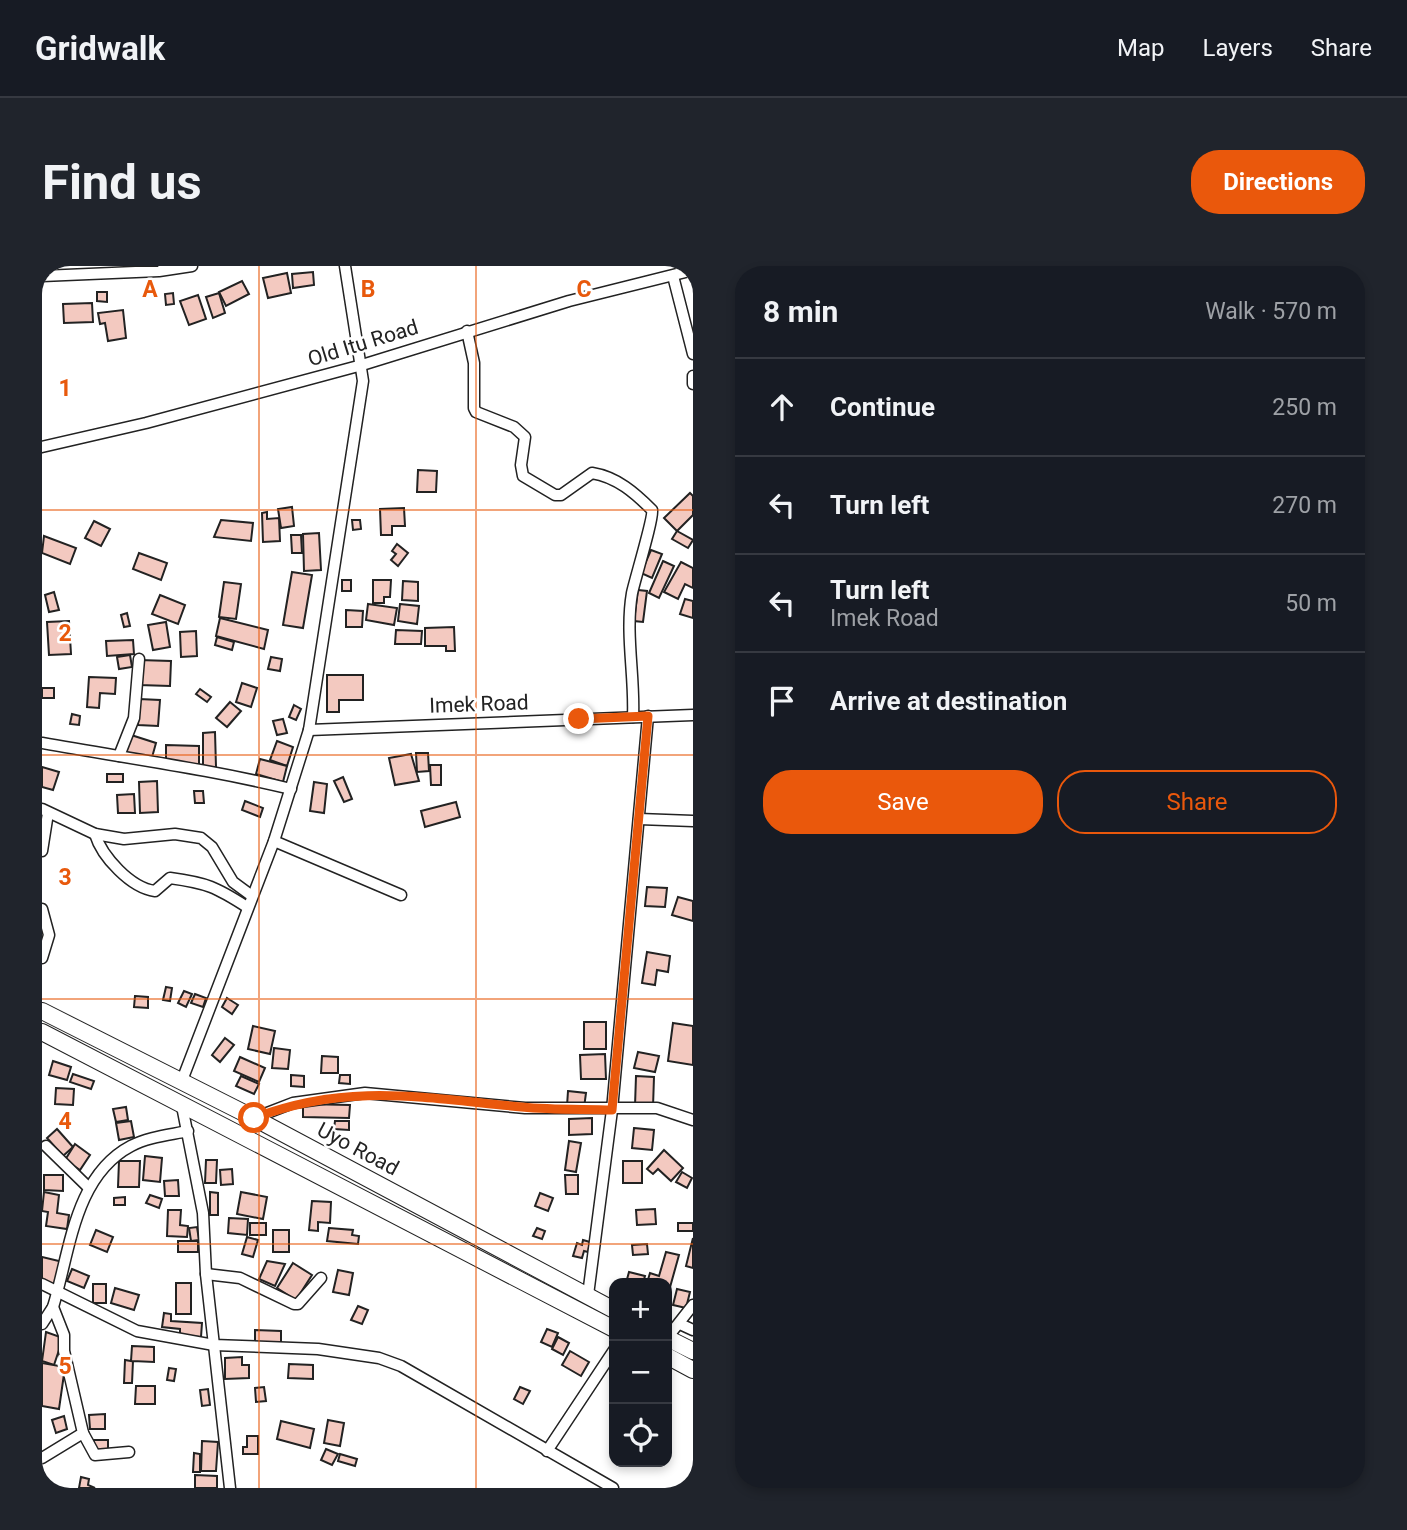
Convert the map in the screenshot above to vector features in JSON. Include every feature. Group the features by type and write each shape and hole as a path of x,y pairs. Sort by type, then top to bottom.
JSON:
{"highway":[{"name":"Uyo Road","path":"42,1011 254,1118 609,1307"},
{"name":"Uyo Road","path":"42,1032 609,1326"},
{"path":"672,1340 693,1351"},
{"path":"672,1359 693,1370"}],"street":[{"path":"42,276 94,270 192,266"},
{"path":"181,1083 274,841 310,730 363,381 345,266"},
{"name":"Old Itu Road","path":"42,447 146,423 362,365 467,331 693,270"},
{"path":"673,276 693,354"},
{"path":"467,331 474,363 474,408 476,412 514,427 525,437 521,465 523,476 555,495 592,473 602,474 624,485 652,510 653,520 644,538 630,610 633,717"},
{"path":"693,376 693,384"},
{"path":"119,756 134,718 139,660"},
{"name":"Imek Road","path":"310,730 693,715"},
{"path":"588,1295 612,1110 648,716"},
{"path":"42,743 229,774 291,789"},
{"path":"42,851 45,811 95,834 124,839 175,834 201,838 212,847 233,882 251,896"},
{"path":"639,819 693,821"},
{"path":"95,834 99,847 112,862 147,890 155,891 163,887 170,878 203,883 214,886 247,907"},
{"path":"274,841 401,895"},
{"path":"42,909 49,935 42,958"},
{"path":"254,1118 293,1103 365,1093 525,1108 657,1108 693,1120"},
{"path":"182,1106 203,1213 206,1274 230,1488"},
{"path":"129,1452 95,1455 83,1433 64,1351 64,1335 46,1316 58,1290 89,1187 102,1168 132,1145 188,1131"},
{"path":"46,1146 89,1187"},
{"path":"206,1274 240,1278 294,1304 298,1304 321,1278"},
{"path":"42,1284 138,1331 214,1345 318,1349 379,1358 401,1366 613,1488"},
{"path":"672,1333 693,1305"},
{"path":"680,1324 693,1330"},
{"path":"547,1451 609,1358"},
{"path":"42,1458 83,1433"}],"building":[{"path":"313,272 314,285 293,288 292,274"},
{"path":"287,273 291,293 268,298 263,278"},
{"path":"242,281 249,294 226,306 219,292"},
{"path":"97,292 107,292 107,302 97,301"},
{"path":"173,293 174,304 166,305 165,294"},
{"path":"219,293 225,313 213,318 206,297"},
{"path":"198,295 206,319 189,325 180,301"},
{"path":"92,303 93,322 64,323 63,304"},
{"path":"123,310 126,338 108,341 105,323 100,324 98,313"},
{"path":"418,470 437,471 436,492 417,492"},
{"path":"690,493 693,496 693,515 677,531 664,518"},
{"path":"292,507 294,526 281,528 278,509"},
{"path":"404,508 405,526 392,526 392,535 381,535 380,509"},
{"path":"267,512 267,519 279,518 280,541 263,542 262,513"},
{"path":"221,520 253,523 251,541 214,537"},
{"path":"352,520 360,520 361,529 353,530"},
{"path":"94,521 110,529 101,546 85,538"},
{"path":"677,531 693,540 688,548 672,539"},
{"path":"319,533 321,570 304,571 303,534"},
{"path":"291,535 301,535 302,553 292,553"},
{"path":"44,536 76,548 70,564 42,553"},
{"path":"397,544 408,553 398,566 391,560 396,554 392,551"},
{"path":"651,550 662,554 652,578 641,573"},
{"path":"139,553 167,563 161,580 133,569"},
{"path":"663,561 674,566 659,598 649,593"},
{"path":"681,562 693,568 693,588 685,584 678,599 664,592"},
{"path":"292,572 312,575 303,628 283,625"},
{"path":"342,580 351,580 351,591 342,591"},
{"path":"373,580 391,580 390,597 384,597 384,603 373,603"},
{"path":"403,581 418,582 418,601 402,600"},
{"path":"224,582 241,584 236,619 219,617"},
{"path":"638,590 647,591 643,622 634,621"},
{"path":"54,592 59,610 49,612 45,595"},
{"path":"160,595 185,605 178,624 152,614"},
{"path":"685,599 693,601 693,618 680,614"},
{"path":"368,604 397,608 394,625 366,620"},
{"path":"400,604 419,606 417,624 398,621"},
{"path":"346,610 363,611 362,627 346,627"},
{"path":"127,613 130,626 124,627 121,615"},
{"path":"220,618 268,630 264,649 216,636"},
{"path":"69,621 71,654 49,655 47,622"},
{"path":"166,622 170,647 153,650 148,625"},
{"path":"454,627 455,651 446,651 446,646 425,646 425,628"},
{"path":"396,630 422,631 421,644 395,644"},
{"path":"196,631 197,656 181,657 180,632"},
{"path":"217,637 234,642 232,650 215,645"},
{"path":"133,640 134,654 107,656 106,641"},
{"path":"130,655 132,667 119,669 117,657"},
{"path":"271,657 282,659 280,671 268,669"},
{"path":"139,660 171,661 170,686 139,685"},
{"path":"327,675 363,675 363,700 339,700 339,712 327,712"},
{"path":"89,677 116,678 115,694 100,693 99,708 87,707"},
{"path":"242,683 257,688 251,707 236,702"},
{"path":"42,688 54,688 54,698 42,698"},
{"path":"200,689 211,697 207,702 196,694"},
{"path":"139,699 160,700 158,726 138,725"},
{"path":"230,702 241,711 227,727 216,718"},
{"path":"294,705 301,709 296,720 289,717"},
{"path":"72,714 80,716 79,725 70,724"},
{"path":"283,719 287,733 277,735 273,721"},
{"path":"215,732 216,767 203,767 203,733"},
{"path":"128,734 156,743 151,761 123,752"},
{"path":"277,741 293,747 287,766 270,760"},
{"path":"166,745 199,746 199,765 166,764"},
{"path":"416,753 428,753 429,771 417,772"},
{"path":"411,754 419,781 395,785 389,758"},
{"path":"260,759 287,766 283,782 256,774"},
{"path":"430,765 441,765 441,785 431,785"},
{"path":"42,767 59,772 53,790 42,787"},
{"path":"107,774 123,774 123,782 107,782"},
{"path":"343,777 352,799 344,802 334,781"},
{"path":"157,781 158,812 140,813 139,782"},
{"path":"314,782 327,784 324,813 310,811"},
{"path":"194,791 203,791 204,803 195,803"},
{"path":"134,794 135,813 118,813 117,795"},
{"path":"245,801 263,808 260,817 242,810"},
{"path":"456,802 460,817 425,827 421,811"},
{"path":"647,887 667,888 665,907 645,906"},
{"path":"678,897 693,901 693,921 672,915"},
{"path":"647,952 670,956 668,972 657,970 655,985 642,983"},
{"path":"166,987 172,988 170,1001 163,1000"},
{"path":"184,991 192,994 186,1007 178,1003"},
{"path":"195,994 206,998 203,1007 191,1003"},
{"path":"135,996 148,997 148,1008 134,1007"},
{"path":"227,998 238,1005 232,1014 222,1007"},
{"path":"584,1022 606,1022 606,1049 584,1049"},
{"path":"673,1023 693,1026 693,1065 668,1061"},
{"path":"253,1026 275,1031 270,1054 248,1049"},
{"path":"225,1038 234,1045 220,1062 212,1055"},
{"path":"274,1048 290,1050 288,1069 272,1068"},
{"path":"638,1052 659,1056 655,1072 634,1068"},
{"path":"605,1054 606,1079 581,1079 580,1055"},
{"path":"322,1056 338,1057 338,1073 321,1073"},
{"path":"240,1057 265,1068 259,1082 234,1071"},
{"path":"53,1061 71,1067 67,1080 49,1075"},
{"path":"73,1074 94,1081 91,1089 70,1082"},
{"path":"291,1075 304,1076 304,1087 291,1086"},
{"path":"340,1075 350,1075 350,1084 339,1083"},
{"path":"241,1076 259,1084 254,1094 236,1086"},
{"path":"636,1076 654,1077 653,1107 635,1106"},
{"path":"56,1088 74,1089 73,1105 55,1104"},
{"path":"568,1091 586,1093 584,1108 567,1106"},
{"path":"303,1104 350,1105 349,1118 303,1117"},
{"path":"126,1107 128,1120 116,1122 113,1109"},
{"path":"592,1118 592,1134 569,1135 569,1119"},
{"path":"131,1121 134,1137 119,1140 116,1123"},
{"path":"335,1121 349,1121 349,1130 334,1129"},
{"path":"634,1128 654,1130 652,1150 632,1148"},
{"path":"57,1129 73,1147 63,1156 47,1138"},
{"path":"569,1141 581,1143 576,1172 565,1170"},
{"path":"75,1144 90,1155 80,1170 65,1160"},
{"path":"664,1150 683,1168 671,1181 658,1169 653,1174 647,1169"},
{"path":"145,1156 162,1158 160,1182 143,1180"},
{"path":"206,1160 217,1160 216,1183 205,1183"},
{"path":"119,1161 140,1161 139,1187 118,1187"},
{"path":"623,1161 642,1161 642,1183 623,1183"},
{"path":"232,1169 233,1184 221,1185 220,1170"},
{"path":"682,1172 692,1178 687,1188 676,1182"},
{"path":"44,1175 63,1175 63,1191 44,1190"},
{"path":"565,1175 578,1175 578,1194 566,1194"},
{"path":"178,1180 179,1196 165,1196 164,1181"},
{"path":"44,1192 59,1195 57,1213 69,1215 67,1229 46,1226 48,1212 42,1211"},
{"path":"210,1192 218,1193 218,1215 210,1215"},
{"path":"241,1192 267,1197 263,1219 237,1214"},
{"path":"540,1193 553,1198 548,1211 535,1206"},
{"path":"150,1195 162,1199 159,1208 146,1203"},
{"path":"125,1197 125,1205 114,1205 114,1198"},
{"path":"312,1201 331,1202 330,1223 318,1222 318,1231 309,1230"},
{"path":"655,1209 656,1224 637,1225 636,1210"},
{"path":"168,1210 181,1210 180,1225 188,1226 187,1237 167,1236"},
{"path":"229,1218 248,1219 247,1235 228,1233"},
{"path":"250,1223 266,1223 266,1235 250,1235"},
{"path":"678,1223 693,1223 693,1231 678,1231"},
{"path":"197,1227 199,1240 191,1241 189,1228"},
{"path":"329,1228 353,1230 352,1235 359,1236 358,1244 327,1241"},
{"path":"537,1228 545,1231 542,1239 533,1236"},
{"path":"96,1230 113,1237 107,1252 90,1245"},
{"path":"273,1230 289,1230 289,1252 273,1252"},
{"path":"247,1237 258,1240 253,1257 242,1254"},
{"path":"693,1238 693,1268 686,1266"},
{"path":"583,1240 590,1242 588,1252 584,1251 582,1258 573,1256 577,1243 582,1245"},
{"path":"178,1241 198,1241 198,1252 178,1252"},
{"path":"647,1244 648,1254 633,1255 632,1245"},
{"path":"666,1252 679,1255 672,1280 648,1278 650,1273 659,1276"},
{"path":"42,1257 63,1262 56,1285 42,1281"},
{"path":"267,1261 285,1264 275,1286 259,1279"},
{"path":"293,1263 312,1275 296,1300 277,1288"},
{"path":"72,1269 89,1276 84,1288 67,1281"},
{"path":"338,1270 353,1273 349,1295 333,1292"},
{"path":"629,1272 645,1276 644,1278 627,1278"},
{"path":"176,1283 191,1283 191,1314 176,1314"},
{"path":"93,1284 106,1284 106,1303 93,1303"},
{"path":"115,1288 139,1295 134,1310 111,1303"},
{"path":"677,1289 690,1292 686,1308 673,1305"},
{"path":"358,1306 368,1310 362,1324 351,1320"},
{"path":"164,1313 171,1314 171,1321 202,1323 201,1337 180,1336 180,1329 162,1327"},
{"path":"547,1329 558,1333 552,1347 541,1342"},
{"path":"255,1330 281,1331 281,1345 255,1344"},
{"path":"46,1332 63,1338 54,1365 42,1361"},
{"path":"558,1337 569,1343 563,1355 552,1349"},
{"path":"132,1346 154,1347 154,1362 133,1361 132,1383 124,1383 125,1360 131,1361"},
{"path":"570,1351 589,1362 581,1376 562,1365"},
{"path":"242,1357 242,1365 249,1365 249,1378 225,1379 225,1358"},
{"path":"42,1363 65,1367 59,1409 42,1406"},
{"path":"289,1364 313,1365 313,1379 288,1378"},
{"path":"169,1368 176,1369 174,1381 167,1380"},
{"path":"136,1386 155,1386 155,1404 135,1404"},
{"path":"264,1387 266,1401 256,1402 255,1388"},
{"path":"520,1387 530,1391 523,1404 514,1399"},
{"path":"208,1389 210,1405 202,1406 200,1390"},
{"path":"105,1414 105,1429 90,1429 89,1415"},
{"path":"64,1416 67,1429 56,1433 52,1420"},
{"path":"328,1420 344,1423 340,1446 324,1443"},
{"path":"281,1421 314,1429 310,1448 277,1439"},
{"path":"247,1436 258,1436 258,1454 243,1454 243,1447 247,1447"},
{"path":"94,1440 108,1440 108,1453 94,1453"},
{"path":"202,1441 218,1442 216,1471 201,1471"},
{"path":"326,1449 338,1454 332,1465 321,1460"},
{"path":"194,1453 200,1454 200,1472 193,1472"},
{"path":"340,1454 357,1459 355,1466 338,1461"},
{"path":"195,1475 217,1476 217,1488 195,1488"},
{"path":"81,1477 89,1479 88,1485 95,1488 79,1488"}],"route":[{"path":"254,1118 293,1103 365,1093 525,1108 612,1110 648,716 579,719"}]}
